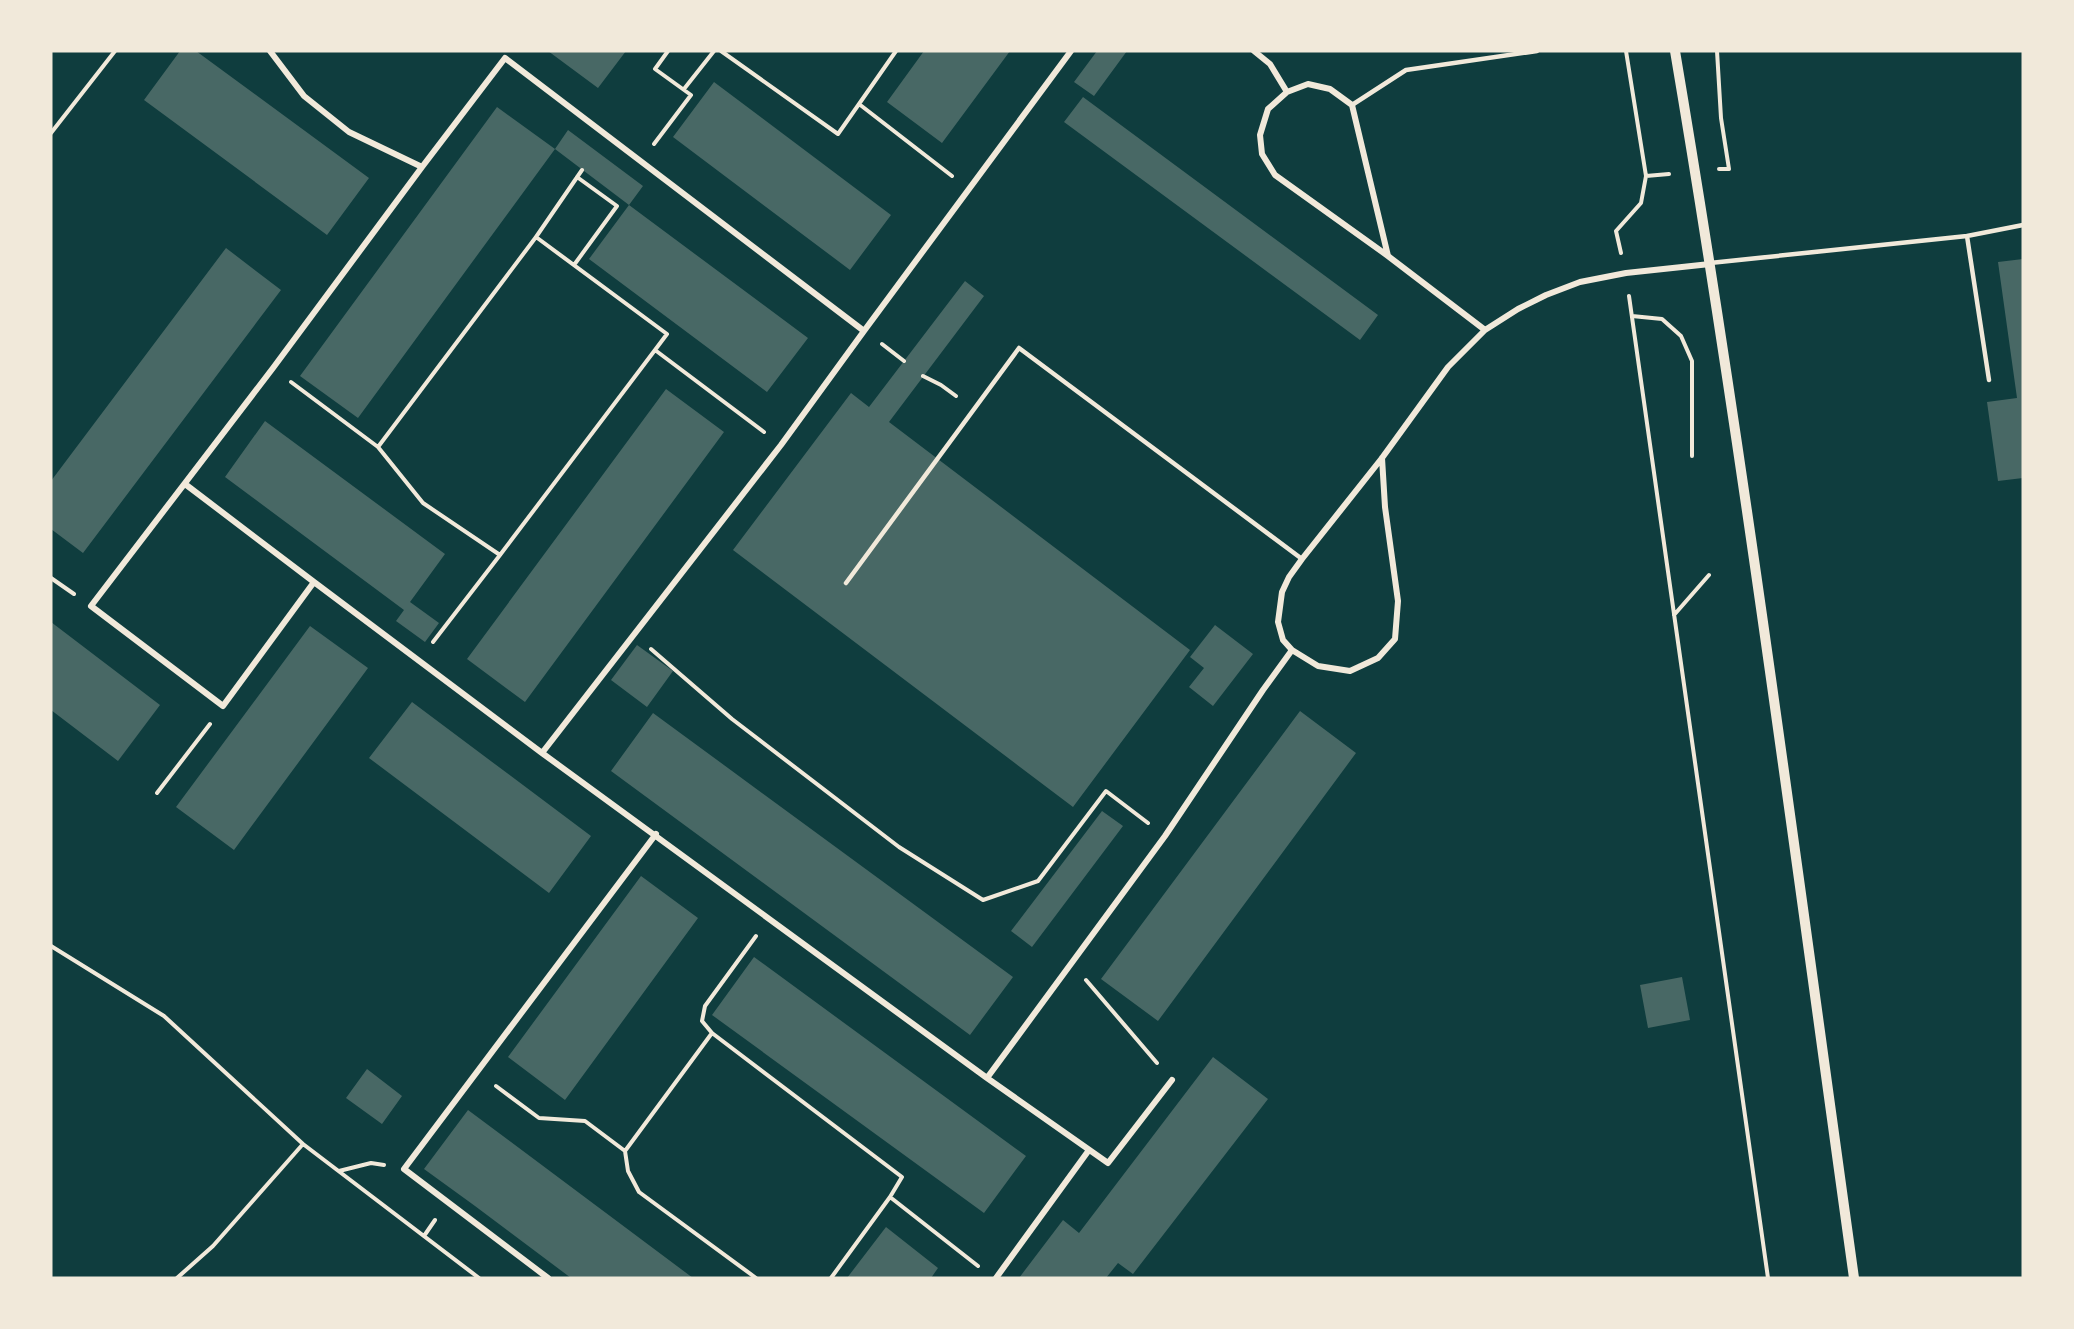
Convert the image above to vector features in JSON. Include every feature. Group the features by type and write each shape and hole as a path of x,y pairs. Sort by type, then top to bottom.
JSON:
{"street":[{"path":"270,51 304,96 349,132 422,167"},
{"path":"314,582 223,706 91,606 273,368 509,51"},
{"path":"542,753 781,445 1071,51"},
{"path":"1254,51 1270,64 1287,92"},
{"path":"1675,51 1710,264 1854,1278"},
{"path":"505,58 864,331"},
{"path":"1388,256 1352,105 1330,89 1308,84 1287,92 1268,109 1260,135 1262,154 1275,175 1388,256 1485,330"},
{"path":"1382,458 1385,507 1398,601 1395,639 1378,658 1350,671 1318,666 1292,651 1283,640 1278,622 1279,607 1282,592 1289,577 1382,458 1448,368 1485,330 1518,309 1580,282 1626,273 1710,264"},
{"path":"185,484 542,753 1108,1163 1172,1080"},
{"path":"987,1077 1165,836 1263,690 1292,651"},
{"path":"548,1278 404,1169 656,834"},
{"path":"996,1278 1089,1150"}],"lane":[{"path":"1352,105 1406,70 1536,51"},
{"path":"1710,264 1967,236 2023,225"},
{"path":"1967,236 1989,381"},
{"path":"846,583 1019,348 1302,559"}],"path":[{"path":"51,133 115,51"},
{"path":"641,162 691,95 655,69 668,51"},
{"path":"684,89 714,51"},
{"path":"721,51 838,134 896,51"},
{"path":"1626,51 1646,176 1641,203 1616,231 1626,273 1768,1278"},
{"path":"859,104 969,189"},
{"path":"378,447 536,237 582,170"},
{"path":"574,265 617,206 577,177"},
{"path":"418,661 667,334 536,237"},
{"path":"1632,316 1662,319 1681,336 1692,361 1692,456"},
{"path":"655,350 781,445"},
{"path":"273,368 378,447 423,503 500,555"},
{"path":"923,376 941,385 974,409"},
{"path":"1674,615 1709,575"},
{"path":"634,634 732,719 899,847 983,900 1038,881 1106,791 1165,836"},
{"path":"157,793 223,706"},
{"path":"769,918 705,1006 702,1021 712,1033 902,1177 831,1278"},
{"path":"51,946 164,1016 303,1144 479,1278"},
{"path":"1072,963 1172,1080"},
{"path":"625,1151 712,1033"},
{"path":"477,1072 538,1118 585,1121 625,1151 628,1171 639,1192 756,1278"},
{"path":"177,1278 213,1246 303,1144"},
{"path":"338,1171 370,1163 404,1169"},
{"path":"890,1197 983,1271"}],"building":[{"path":"180,51 196,51 369,178 327,235 144,100"},
{"path":"548,51 626,51 598,88"},
{"path":"924,51 1010,51 942,143 887,102"},
{"path":"1097,51 1127,51 1094,96 1074,82"},
{"path":"714,82 891,215 850,270 673,137"},
{"path":"1083,97 1378,315 1360,340 1064,122"},
{"path":"497,107 555,149 358,418 300,376"},
{"path":"568,130 643,186 629,205 555,149"},
{"path":"629,205 808,338 767,392 589,259"},
{"path":"226,248 281,290 83,553 51,529 51,481"},
{"path":"2023,259 2023,478 1998,481 1987,402 2017,398 1998,262"},
{"path":"965,281 984,296 889,422 1190,650 1073,807 733,550 851,393 869,407"},
{"path":"666,389 724,432 525,702 467,659"},
{"path":"265,421 445,554 410,602 439,623 425,642 396,621 404,610 225,477"},
{"path":"51,622 160,705 118,761 51,710"},
{"path":"1215,625 1253,654 1213,706 1189,687 1204,668 1190,657"},
{"path":"310,626 368,668 234,850 176,807"},
{"path":"637,645 673,671 647,707 611,680"},
{"path":"412,702 591,836 549,893 369,758"},
{"path":"1300,711 1356,753 1158,1021 1101,979"},
{"path":"653,713 1013,977 970,1035 611,771"},
{"path":"1102,811 1123,826 1032,947 1011,931"},
{"path":"641,876 698,918 565,1100 508,1057"},
{"path":"754,957 1026,1156 984,1213 712,1015"},
{"path":"1682,977 1690,1020 1648,1028 1640,985"},
{"path":"1213,1057 1268,1099 1133,1274 1118,1263 1106,1278 1019,1278 1063,1220 1079,1233"},
{"path":"367,1069 402,1096 382,1124 346,1098"},
{"path":"468,1110 693,1278 571,1278 424,1169"},
{"path":"886,1227 938,1268 931,1278 847,1278"}]}
